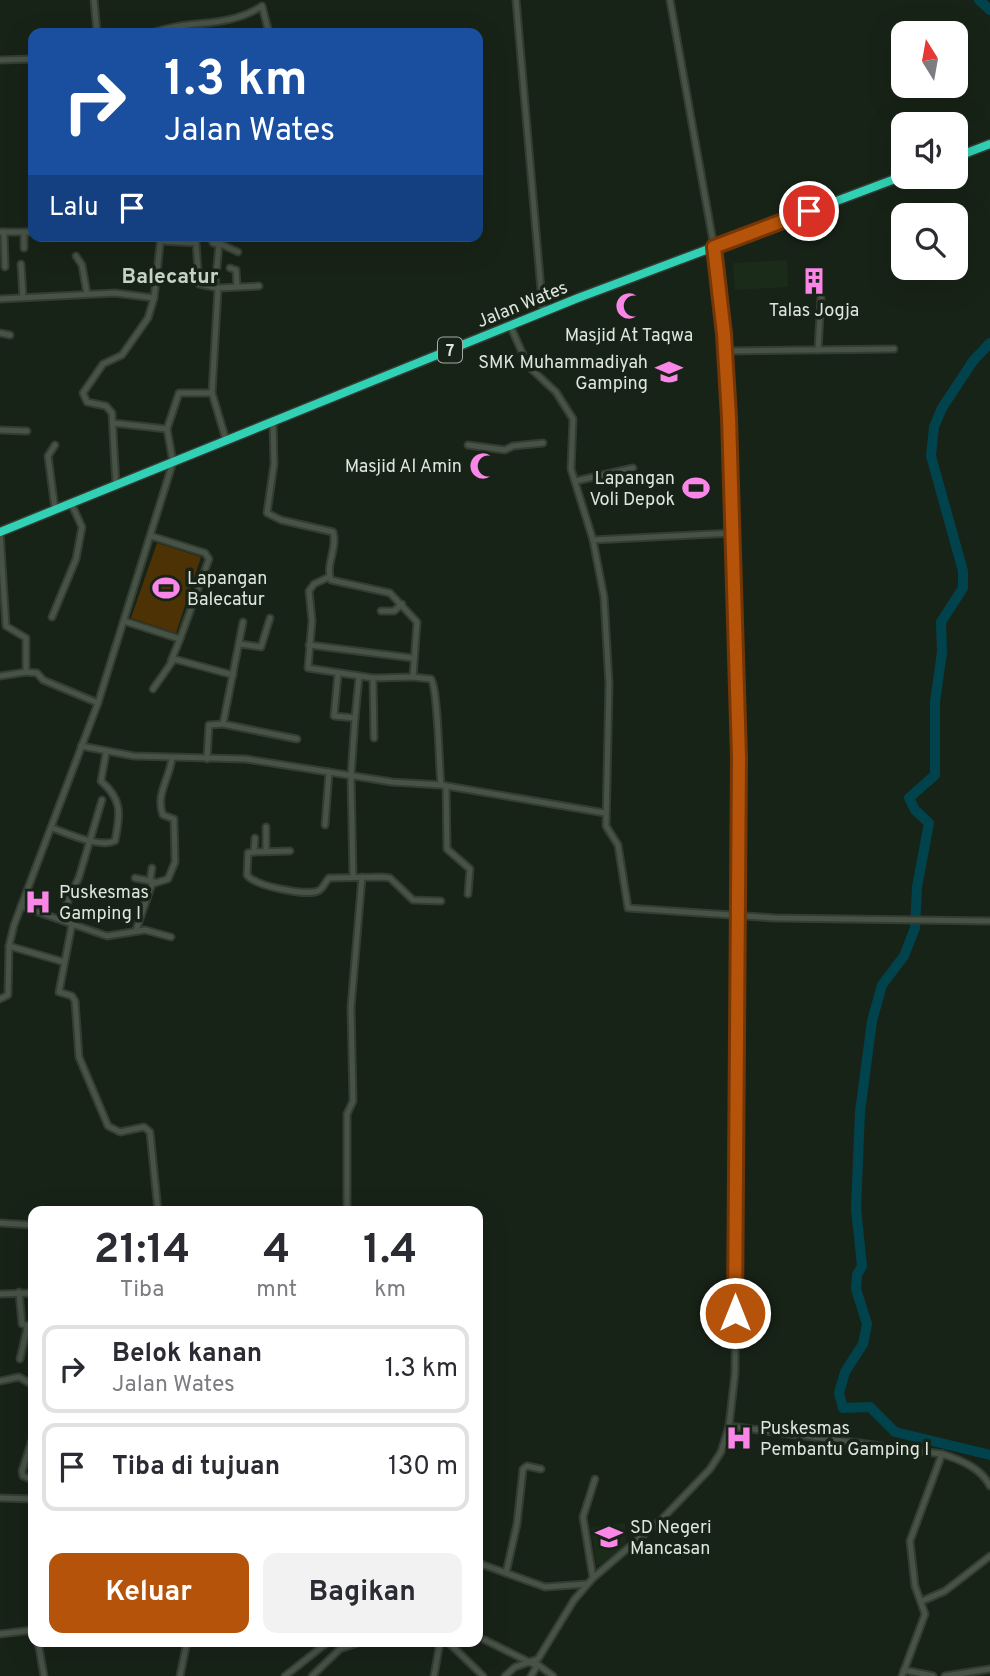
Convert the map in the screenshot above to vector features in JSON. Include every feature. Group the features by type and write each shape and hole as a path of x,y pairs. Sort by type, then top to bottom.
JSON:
{"highway":[{"path":"968,152 990,144"},
{"name":"Jalan Wates","path":"0,533 510,325 891,181"}],"street":[{"path":"94,0 97,28"},
{"path":"516,0 543,313"},
{"path":"531,1676 538,1659 587,1584 662,1520 721,1452 729,1426 735,1373 739,757 726,351 714,247 670,0"},
{"path":"171,28 231,21 262,6 268,28"},
{"path":"0,60 28,59"},
{"path":"5,267 2,232 28,232"},
{"path":"24,232 24,248"},
{"path":"116,485 110,409 87,402 83,390 103,364 122,355 143,327 154,298 161,242"},
{"path":"187,242 205,242"},
{"path":"214,242 217,287 212,393 226,440"},
{"path":"220,242 238,252"},
{"path":"196,243 197,282 217,287 259,286"},
{"path":"76,256 82,265 87,294"},
{"path":"21,264 23,296"},
{"path":"230,268 236,270 237,287"},
{"path":"0,299 115,293 154,298"},
{"path":"818,350 821,298"},
{"path":"510,325 528,366 556,392 573,419 571,466 593,540 604,597 609,661 606,826 618,845 624,894 631,909 775,918 990,921"},
{"path":"0,333 10,335"},
{"path":"726,351 894,349"},
{"path":"0,999 8,995 9,946 21,906 98,703 173,462 167,429 179,393 212,393"},
{"path":"273,421 274,464 267,513 281,520 333,532 335,545 329,577"},
{"path":"113,423 167,429"},
{"path":"0,430 27,431"},
{"path":"468,445 505,450 513,446 543,443"},
{"path":"55,445 48,456 55,509"},
{"path":"576,481 633,468"},
{"path":"52,617 76,559 82,527 71,503"},
{"path":"0,533 6,626 26,638 26,672"},
{"path":"593,540 733,533"},
{"path":"151,536 209,556 172,661 153,690"},
{"path":"329,577 341,583 390,593 414,616 418,626 413,677"},
{"path":"329,577 314,584 309,592 312,621 308,668 359,677 431,679 436,687 435,719 444,785 447,849 470,869 468,894"},
{"path":"381,611 394,611 402,604"},
{"path":"240,644 261,647 270,618"},
{"path":"124,621 180,639"},
{"path":"223,724 243,622"},
{"path":"309,645 413,658"},
{"path":"172,661 178,660 233,675"},
{"path":"0,676 37,673 43,680 98,703"},
{"path":"338,674 334,716 355,718"},
{"path":"353,876 351,776 359,677"},
{"path":"373,678 374,738"},
{"path":"207,759 209,725 223,724 298,739"},
{"path":"81,746 106,753 172,758 228,757 417,785 444,785 605,813"},
{"path":"52,828 109,844 115,841 118,811 116,795 101,781 106,753"},
{"path":"135,878 152,882 168,879 175,862 174,819 163,815 160,807 162,788 168,778 172,758"},
{"path":"325,825 329,772"},
{"path":"60,919 92,840 102,800"},
{"path":"266,827 267,851"},
{"path":"254,852 255,838"},
{"path":"290,851 248,853 248,877 274,888 318,891 329,878 390,878 414,900 441,901"},
{"path":"136,930 152,882 152,868"},
{"path":"347,1206 347,1114 353,1101 351,1007 362,877"},
{"path":"21,906 112,936 136,930 171,937"},
{"path":"72,924 59,992 72,996 75,1002 79,1057 108,1126 120,1132 144,1127 150,1132 157,1206"},
{"path":"9,946 64,962"},
{"path":"0,1223 28,1225"},
{"path":"19,1292 22,1324 28,1326"},
{"path":"0,1294 28,1293"},
{"path":"20,1359 28,1333"},
{"path":"0,1381 19,1377 28,1382"},
{"path":"729,1426 942,1454 963,1461 984,1474 990,1486"},
{"path":"28,1452 22,1471 23,1476 28,1478"},
{"path":"933,1676 903,1673 924,1619 922,1601 915,1586 910,1541 942,1454"},
{"path":"506,1573 517,1524 523,1469 527,1466 541,1469"},
{"path":"593,1577 583,1517 595,1479"},
{"path":"0,1498 28,1499"},
{"path":"922,1601 945,1591 990,1556"},
{"path":"483,1565 545,1587 587,1584"},
{"path":"0,1634 28,1631"},
{"path":"485,1640 553,1676"},
{"path":"39,1647 44,1676"},
{"path":"180,1676 186,1647"},
{"path":"285,1676 324,1647"},
{"path":"312,1676 340,1649 346,1647"},
{"path":"434,1676 439,1647"},
{"path":"453,1647 484,1676"},
{"path":"505,1676 515,1667 538,1659"},
{"path":"944,1676 990,1669"}],"shaded area":[{"path":"787,260 788,287 735,290 733,263"},
{"name":"Lapangan Balecatur","path":"157,543 201,557 176,633 131,618"},
{"name":"SD Negeri Mancasan","path":"625,1523 626,1546 597,1566 591,1528"}],"waterway":[{"path":"979,0 990,10"},
{"path":"990,343 973,361 942,408 934,427 931,456 963,571 963,588 941,622 942,652 935,702 935,775 909,798 915,810 929,823 917,887 915,928 904,956 882,985 872,1021 860,1112 856,1208 862,1266 857,1275 856,1289 867,1324 863,1344 845,1372 839,1393 843,1408 870,1407 895,1432 990,1455"}],"place":[{"name":"Talas Jogja","path":"814,281"},
{"name":"Masjid At Taqwa","path":"629,306"},
{"name":"SMK Muhammadiyah Gamping","path":"669,372"},
{"name":"Masjid Al Amin","path":"483,466"},
{"name":"Lapangan Voli Depok","path":"696,488"},
{"name":"Lapangan Balecatur","path":"166,588"},
{"name":"Puskesmas Gamping I","path":"38,902"},
{"name":"Puskesmas Pembantu Gamping I","path":"739,1438"},
{"name":"SD Negeri Mancasan","path":"609,1537"}],"district":[{"name":"Balecatur","path":"170,276"}],"route":[{"path":"735,1313 739,757 729,417 724,334 714,247 809,211"}]}
